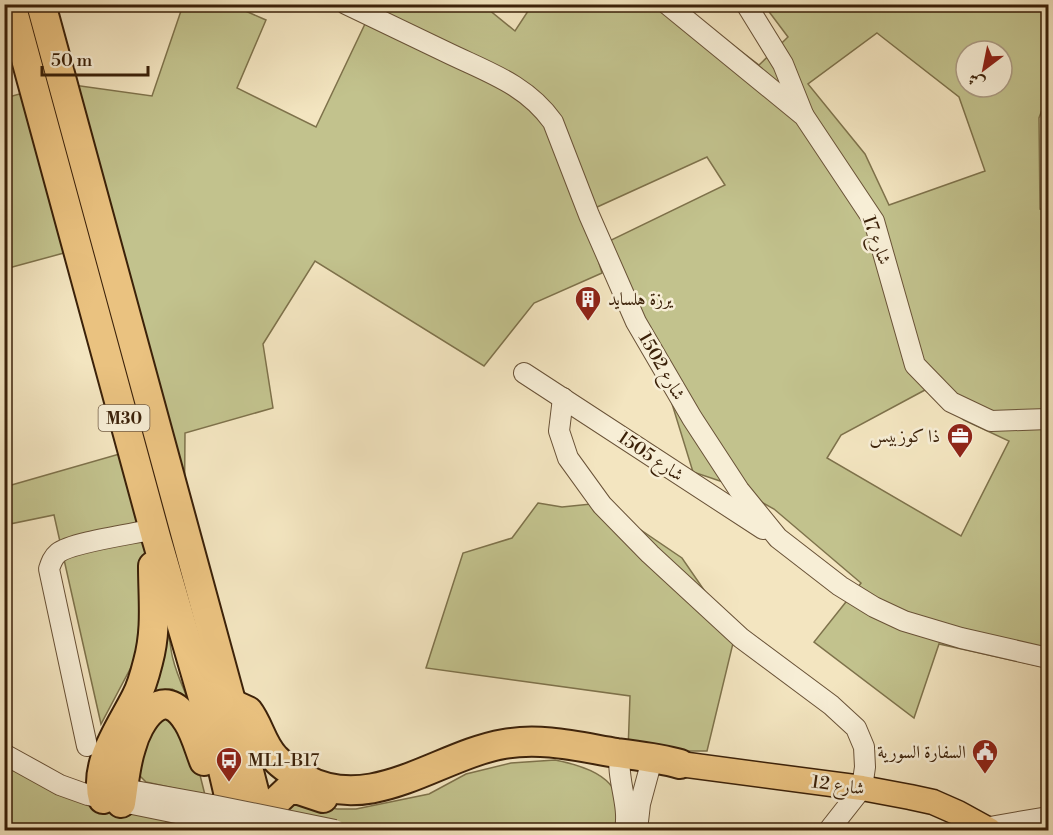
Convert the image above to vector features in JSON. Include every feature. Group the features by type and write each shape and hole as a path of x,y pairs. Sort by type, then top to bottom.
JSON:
{"highway":[{"name":"M30","path":"11,4 155,533 240,825"},
{"name":"M30","path":"41,4 50,18 232,705 240,825"},
{"path":"112,794 107,758 138,694 153,641 155,610 152,560 155,533"},
{"path":"112,794 144,718 152,708 166,705 174,707 188,721 240,825 271,806 288,790 299,790 334,801 359,801 416,787 470,763 506,754 529,752 680,764"},
{"path":"232,705 243,707 248,711 270,753 280,764 309,781 335,790 357,791 392,784 467,753 505,744 529,742 574,745 619,759"}],"main road":[{"name":"شارع 12","path":"680,764 862,788 933,802 987,829"}],"street":[{"name":"شارع 1502","path":"346,4 507,81 534,99 545,111 553,122 589,215 636,322 692,418 739,490 778,538 840,586 874,608 904,621 961,638 1048,658"},
{"name":"شارع 17","path":"667,4 804,116 874,220 915,365 951,402 992,422 1048,419"},
{"path":"747,4 783,64 804,116"},
{"path":"4,24 27,63"},
{"name":"شارع 1505","path":"524,373 778,538"},
{"path":"563,398 560,431 568,458 602,505 650,554 741,638 831,705 856,728 864,747 865,767 862,788 829,831"},
{"path":"87,746 49,569 51,561 59,552 75,546 155,533"},
{"path":"4,754 23,765 112,794 240,825 335,831"},
{"path":"619,759 627,818 625,831"},
{"path":"637,831 640,804 651,762"},
{"path":"987,829 1048,818"}],"green space":[{"path":"183,5 232,5 266,20 237,88 316,127 374,5 483,5 515,31 532,5 680,5 759,65 788,37 764,5 1048,5 1048,94 1039,118 1040,209 1048,210 1048,668 939,644 914,718 814,642 861,583 774,509 729,484 693,472 669,394 605,243 725,185 707,157 584,213 602,273 534,303 484,366 315,261 263,344 273,408 185,433 184,567 101,724 54,515 5,525 4,461 8,486 123,453 64,253 5,269 5,98 59,83 152,96","holes":["877,33 954,93 954,39 1014,39 1014,99 960,99 985,171 889,205 865,154 808,84","925,390 964,420 1009,441 961,536 827,458 841,435"]},
{"path":"538,503 562,507 601,503 682,558 735,635 707,751 628,751 630,696 426,668 463,553 512,538"},
{"path":"166,629 176,669 187,697 172,689 149,691"},
{"path":"165,714 192,743 205,795 146,782 139,775 139,745"},
{"path":"4,752 136,804 179,830 5,830"},
{"path":"555,760 586,769 605,779 617,796 619,807 617,830 364,830 278,811 286,800 337,809 356,809 429,794 466,774 511,763"}],"place":[{"name":"يرزة هلسايد","path":"588,322"},
{"name":"ذا كوزبيس","path":"960,459"},
{"name":"السفارة السورية","path":"985,775"},
{"name":"ML1-B17","path":"229,783"}]}
